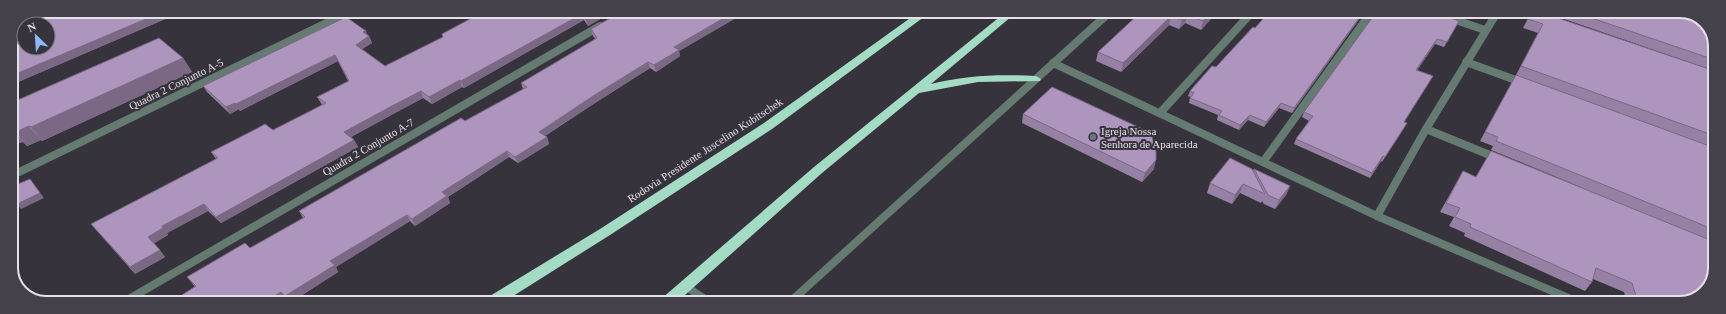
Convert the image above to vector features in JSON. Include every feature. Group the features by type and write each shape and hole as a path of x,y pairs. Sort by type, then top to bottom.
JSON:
{"highway":[{"name":"Rodovia Presidente Juscelino Kubitschek","path":"501,296 605,232 768,126 917,18"},
{"path":"674,296 818,170 1004,18"},
{"path":"915,91 951,81 982,77 1036,79"}],"street":[{"name":"Quadra 2 Conjunto A-5","path":"18,173 337,18"},
{"path":"797,296 1103,18"},
{"path":"1160,113 1247,18"},
{"path":"1263,162 1367,18"},
{"path":"1450,18 1485,30"},
{"path":"1377,216 1426,129 1493,18"},
{"name":"Quadra 2 Conjunto A-7","path":"134,296 605,23"},
{"path":"1466,62 1532,86"},
{"path":"1054,63 1377,216 1564,296"},
{"path":"1426,129 1505,162"},
{"path":"685,286 700,296"}],"building":[{"path":"56,18 148,18 18,73 18,56 56,56"},
{"path":"344,18 347,18 366,31 363,32 369,36 356,45 385,66 443,37 442,34 472,18 575,18 429,97 421,91 344,132 354,140 216,217 204,204 162,226 163,228 148,237 160,250 130,267 91,224 218,158 211,152 265,124 273,130 326,103 317,97 349,81 335,55 236,104 235,103 226,107 203,86"},
{"path":"611,18 724,18 674,47 679,50 654,65 648,62 539,132 547,137 515,157 507,151 442,192 447,196 412,219 407,215 330,261 335,265 285,296 281,292 274,296 182,295 196,286 187,277 245,243 250,248 305,217 299,211 461,118 465,121 527,87 521,83 597,38 591,29"},
{"path":"1134,18 1169,18 1123,63 1098,52"},
{"path":"1196,18 1206,18 1203,21"},
{"path":"1264,18 1359,18 1294,108 1281,103 1266,122 1250,115 1240,125 1219,115 1222,111 1190,98 1194,93 1190,91 1212,66 1216,67 1253,27 1255,28"},
{"path":"1372,18 1450,18 1459,21 1447,42 1437,39 1416,70 1433,76 1404,122 1407,123 1385,157 1383,156 1372,173 1296,139 1313,116 1304,112"},
{"path":"1558,18 1708,69 1708,133 1521,66 1543,24 1528,19"},
{"path":"1592,18 1689,19 1701,27 1706,35 1708,58"},
{"path":"159,38 183,58 31,127 29,126 18,131 18,100"},
{"path":"1516,75 1708,145 1708,227 1496,141 1498,137 1485,132"},
{"name":"Igreja Nossa Senhora de Aparecida","path":"1052,87 1151,133 1156,152 1156,160 1145,173 1023,114"},
{"path":"1491,151 1708,239 1708,272 1705,280 1699,289 1691,294 1680,296 1636,296 1632,283 1596,268 1592,282 1470,227 1471,224 1455,217 1460,208 1446,203 1463,171 1476,177"},
{"path":"1230,158 1252,169 1265,194 1243,184 1235,195 1210,183"},
{"path":"1254,169 1290,186 1279,200 1268,195"},
{"path":"30,179 40,193 18,204 18,184"}],"place":[{"name":"Igreja Nossa Senhora de Aparecida","path":"1093,137"}]}
